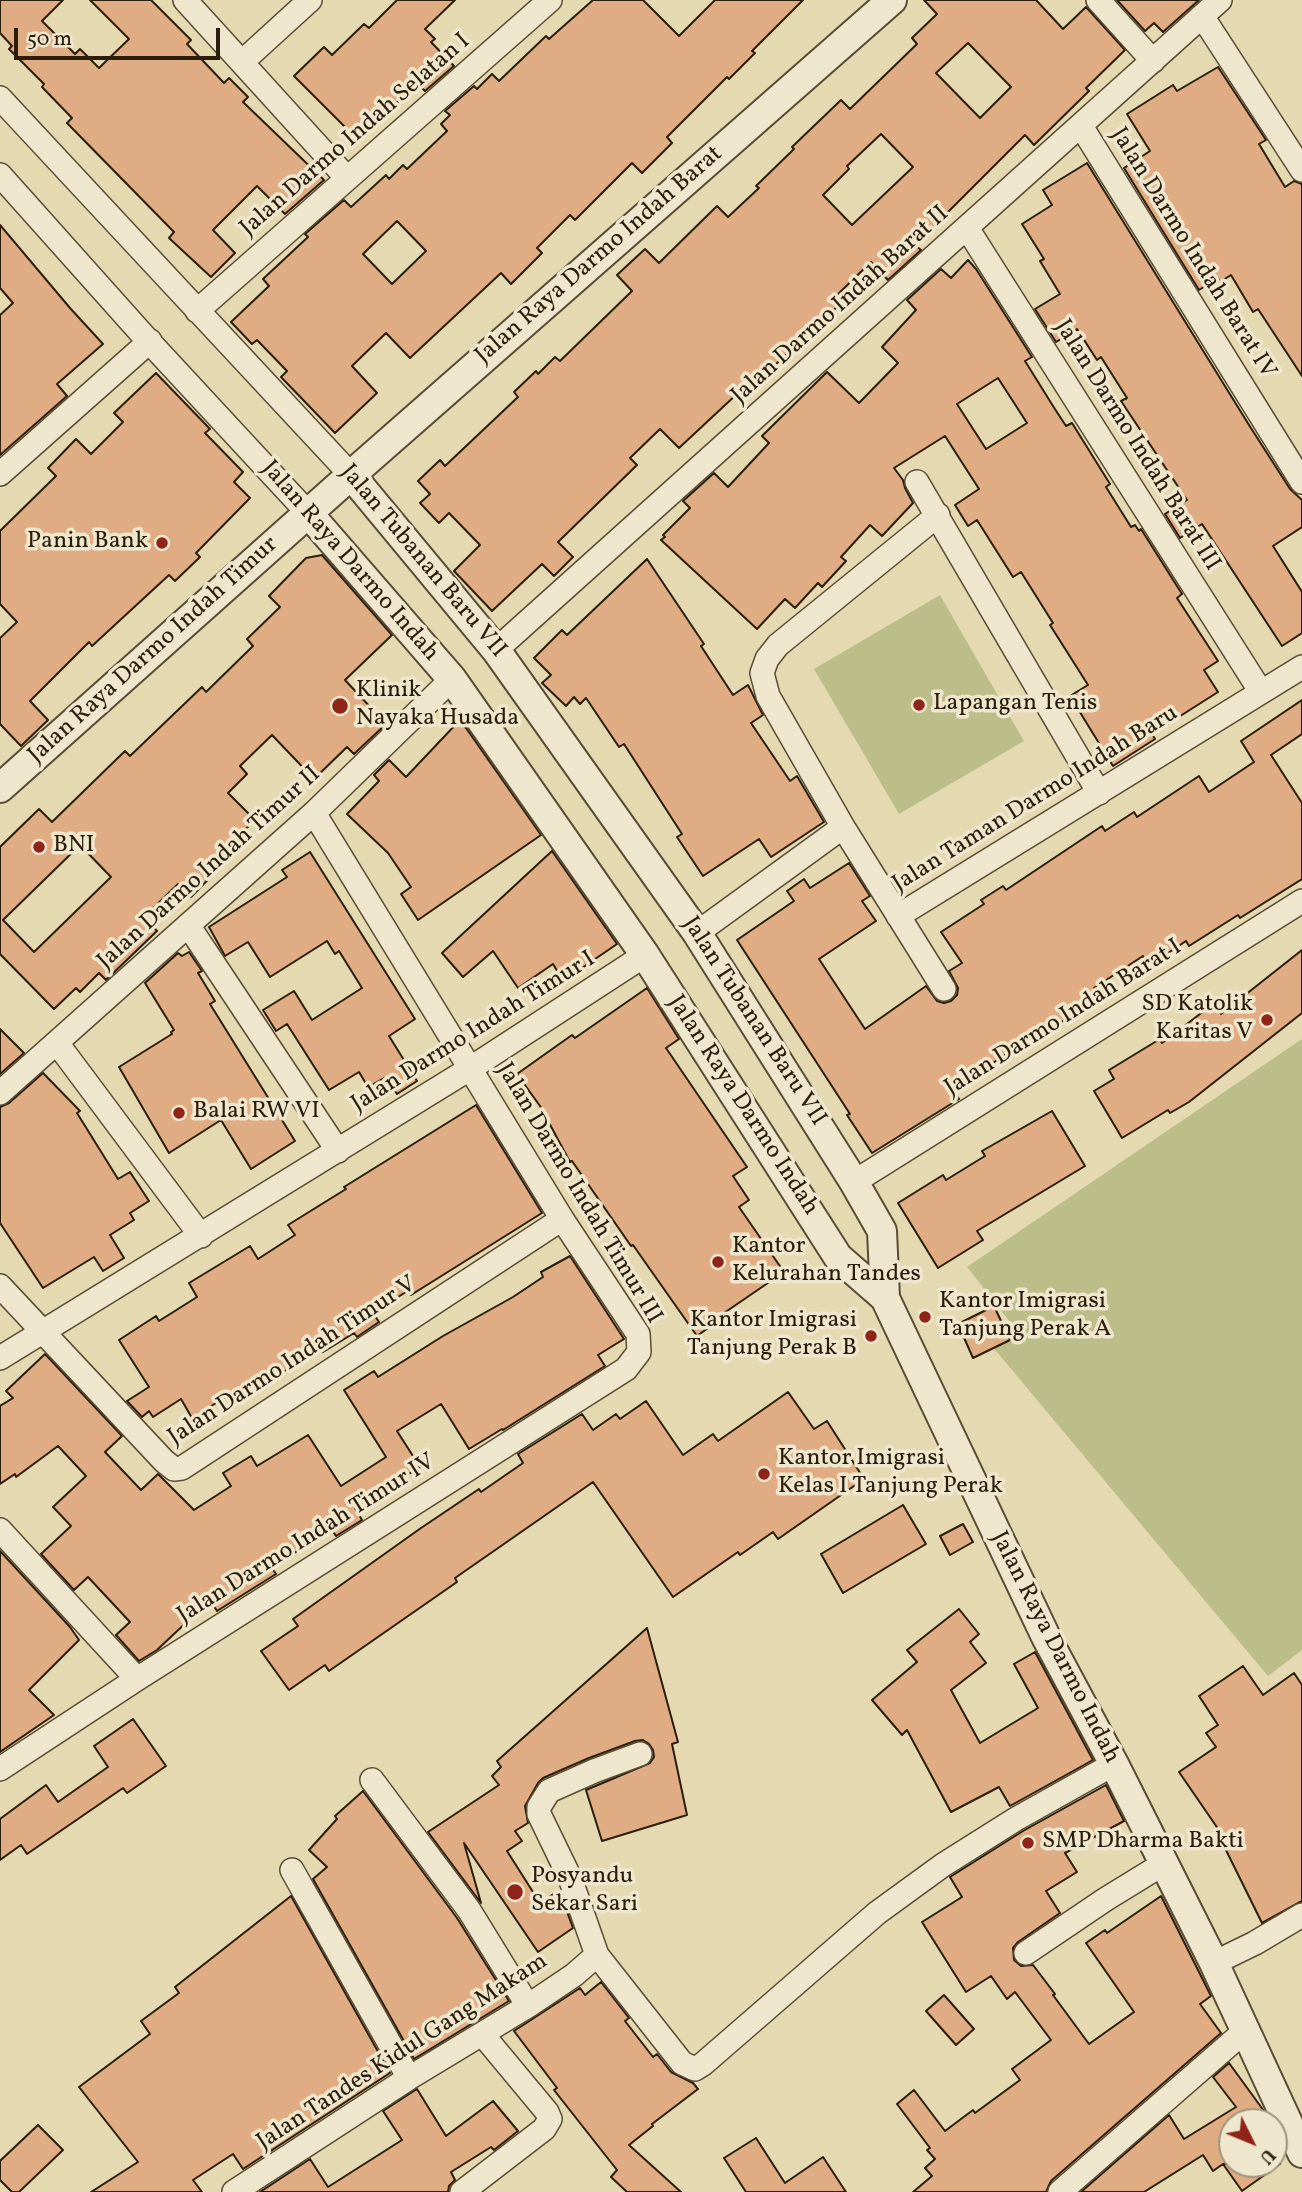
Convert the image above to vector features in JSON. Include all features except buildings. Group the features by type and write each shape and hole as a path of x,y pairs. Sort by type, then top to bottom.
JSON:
{"street":[{"path":"185,0 346,177"},
{"path":"242,62 310,0"},
{"name":"Jalan Darmo Indah Selatan I","path":"197,312 346,177 550,0"},
{"name":"Jalan Raya Darmo Indah Barat","path":"308,513 892,0"},
{"path":"1098,0 1153,61"},
{"name":"Jalan Darmo Indah Barat II","path":"496,650 1220,0"},
{"path":"1202,16 1302,170"},
{"name":"Jalan Tubanan Baru VII","path":"0,99 351,475 496,650 697,933 854,1182 882,1231 885,1298"},
{"name":"Jalan Darmo Indah Barat IV","path":"1081,126 1302,482"},
{"name":"Jalan Raya Darmo Indah","path":"0,175 308,513 452,679 645,955 838,1257 885,1298 1046,1637 1214,1963 1302,2153"},
{"name":"Jalan Darmo Indah Barat III","path":"967,228 1261,692"},
{"path":"0,474 150,341"},
{"path":"917,482 1099,793"},
{"name":"Jalan Raya Darmo Indah Timur","path":"0,788 308,513"},
{"name":"Jalan Taman Darmo Indah Baru","path":"938,515 778,645 767,659 762,673 768,696 898,916 1302,667"},
{"name":"Jalan Darmo Indah Timur II","path":"0,1093 314,813 452,679"},
{"name":"Jalan Darmo Indah Timur III","path":"314,813 562,1219 638,1334 639,1352"},
{"path":"697,933 843,827"},
{"name":"Jalan Darmo Indah Barat I","path":"854,1182 1302,901"},
{"path":"898,916 944,989"},
{"path":"188,925 338,1151"},
{"name":"Jalan Darmo Indah Timur I","path":"0,1358 471,1068 645,955"},
{"path":"57,1043 201,1236"},
{"name":"Jalan Darmo Indah Timur V","path":"44,1331 164,1461 174,1469 181,1468 562,1219"},
{"path":"0,1286 44,1331"},
{"name":"Jalan Darmo Indah Timur IV","path":"0,1769 136,1679 626,1369 639,1352"},
{"path":"0,1530 136,1679"},
{"path":"640,1754 550,1791 539,1807 540,1818 564,1864 597,1955 682,2063 691,2069 699,2067 877,1913 954,1858 1016,1819 1114,1765"},
{"path":"372,1780 469,1910 528,2007"},
{"path":"1026,1953 1163,1864"},
{"path":"292,1870 409,2078"},
{"path":"1214,1963 1302,1915"},
{"name":"Jalan Tandes Kidul Gang Makam","path":"234,2192 409,2078 528,2007 597,1955"},
{"path":"1060,2192 1246,2030"},
{"path":"462,2192 544,2129 550,2119 483,2035"}],"green space":[{"name":"Lapangan Tenis","path":"940,595 1024,741 899,814 814,669"},
{"path":"1302,1039 1302,1650 1268,1676 991,1345 1017,1331 967,1267"}],"place":[{"name":"Panin Bank","path":"162,543"},
{"name":"Lapangan Tenis","path":"919,705"},
{"name":"Klinik Nayaka Husada","path":"340,706"},
{"name":"BNI","path":"39,847"},
{"name":"SD Katolik Karitas V","path":"1267,1020"},
{"name":"Balai RW VI","path":"179,1113"},
{"name":"Kantor Kelurahan Tandes","path":"718,1262"},
{"name":"Kantor Imigrasi Tanjung Perak A","path":"925,1317"},
{"name":"Kantor Imigrasi Tanjung Perak B","path":"871,1336"},
{"name":"Kantor Imigrasi Kelas I Tanjung Perak","path":"764,1474"},
{"name":"SMP Dharma Bakti","path":"1028,1843"},
{"name":"Posyandu Sekar Sari","path":"515,1892"}]}
